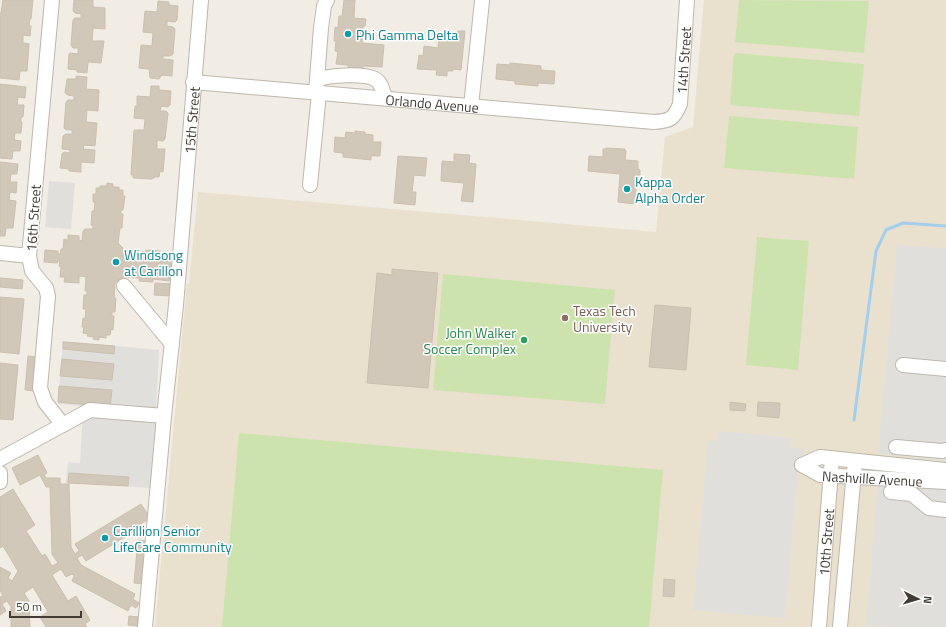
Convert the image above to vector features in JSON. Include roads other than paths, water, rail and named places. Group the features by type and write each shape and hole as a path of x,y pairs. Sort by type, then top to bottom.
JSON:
{"street":[{"name":"16th Street","path":"52,0 29,256 32,271 46,288 48,296 40,388 45,402 63,424"},
{"name":"15th Street","path":"145,627 164,416 176,305 180,241 201,0"},
{"path":"310,185 321,28 324,6 327,0"},
{"name":"14th Street","path":"671,119 676,113 680,104 688,0"},
{"path":"471,106 482,1"},
{"path":"317,88 324,77 342,76 375,79 381,86 385,98"},
{"name":"Orlando Avenue","path":"194,82 317,88 385,98 654,122 671,119"},
{"path":"0,253 29,256"},
{"path":"124,286 172,344"},
{"path":"903,365 946,369"},
{"path":"0,459 90,410 164,416"},
{"path":"896,447 942,451 946,450"},
{"name":"Nashville Avenue","path":"946,470 820,457 802,465 820,475 946,482"},
{"name":"10th Street","path":"819,627 832,458"},
{"name":"10th Street","path":"840,627 855,461"},
{"path":"0,473 0,482"},
{"path":"891,492 912,494 929,508 946,510"}],"waterway":[{"path":"854,420 876,251 886,230 903,223 946,226"}],"place":[{"name":"Phi Gamma Delta","path":"348,34"},
{"name":"Kappa Alpha Order","path":"627,189"},
{"name":"Windsong at Carillon","path":"116,262"},
{"name":"Texas Tech University","path":"565,318"},
{"name":"John Walker Soccer Complex","path":"524,340"},
{"name":"Carillion Senior LifeCare Community","path":"105,538"}]}
